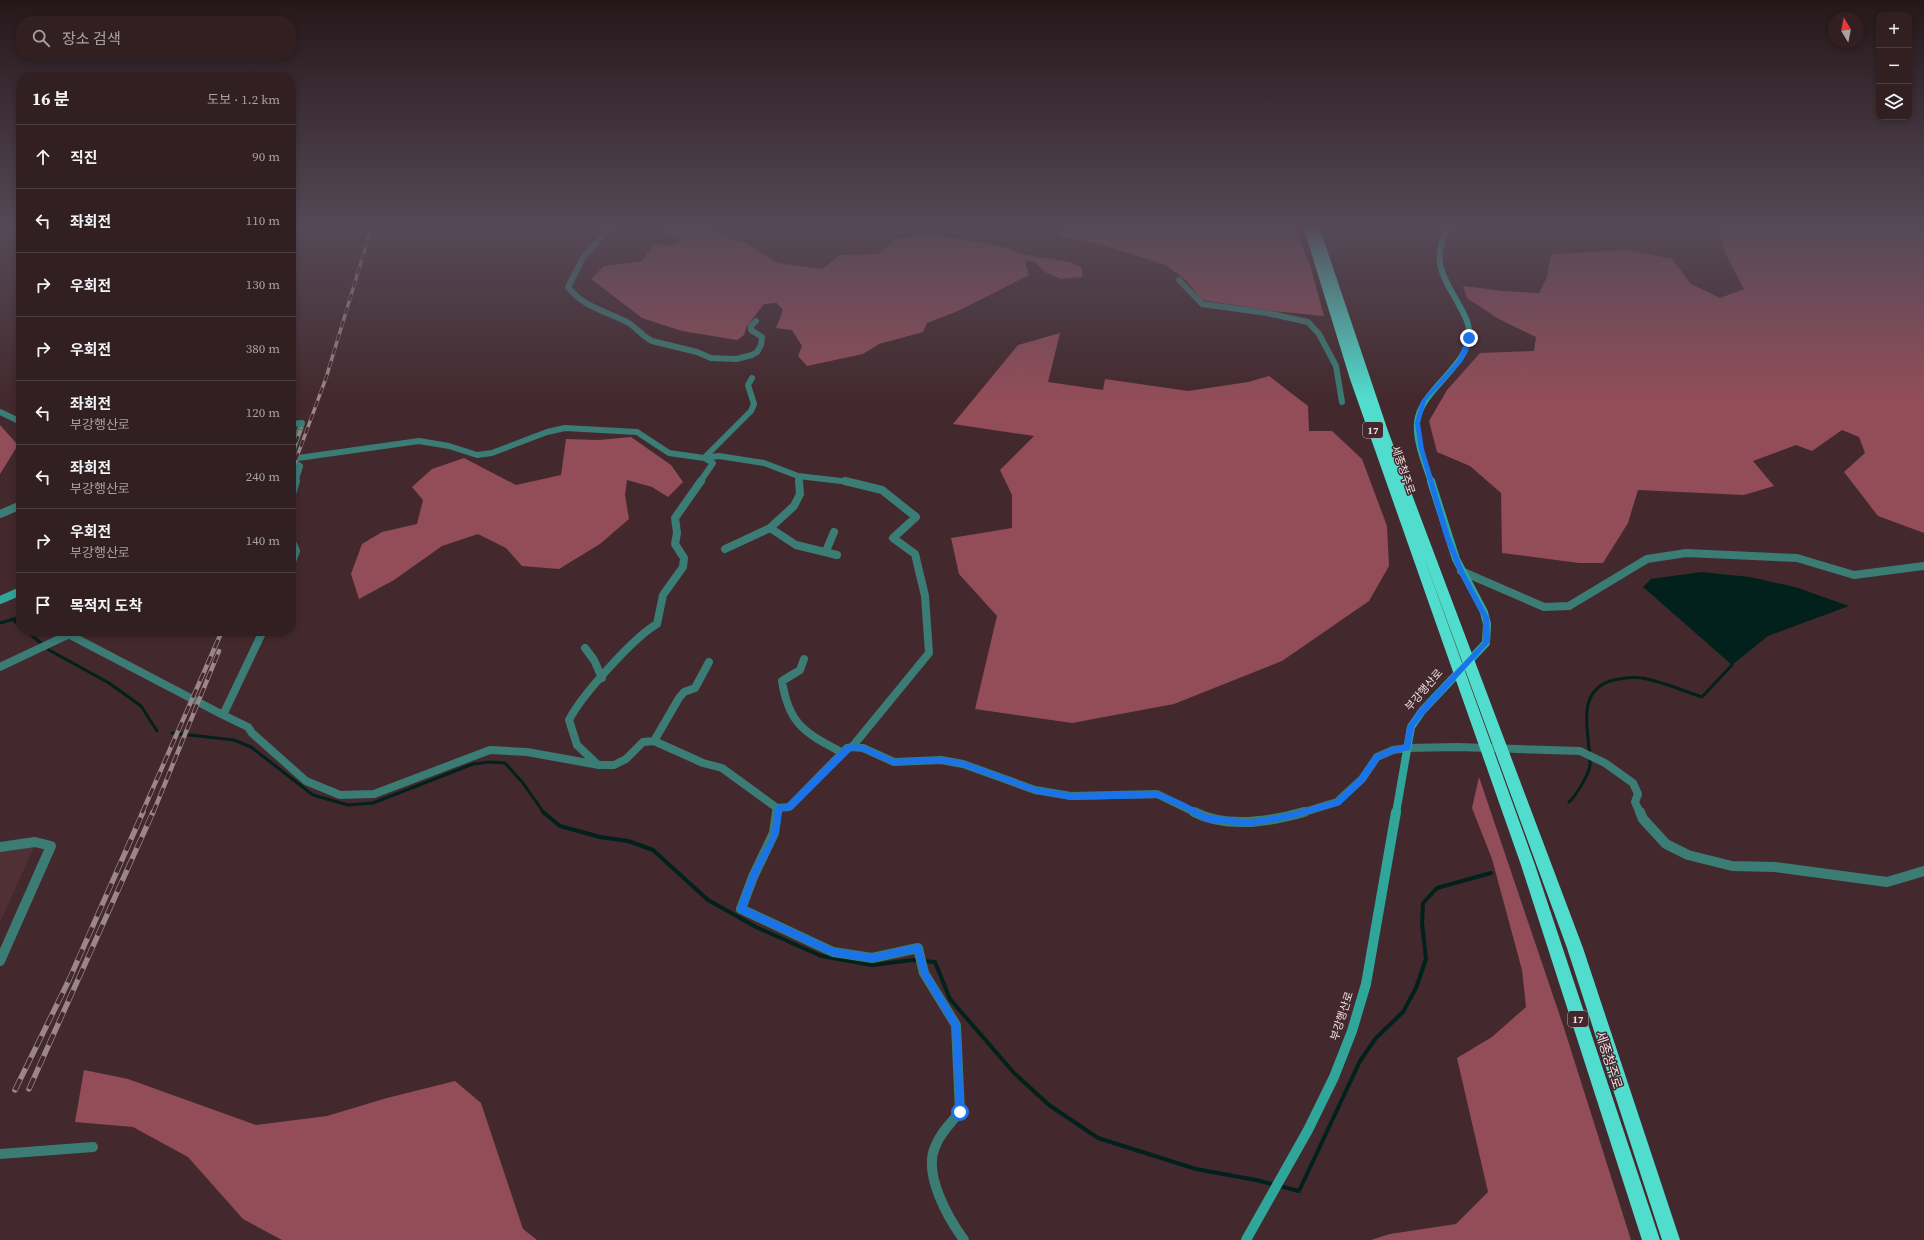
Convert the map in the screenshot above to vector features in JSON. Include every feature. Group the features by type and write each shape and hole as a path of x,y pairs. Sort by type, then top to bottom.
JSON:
{"highway":[{"name":"세종청주로","path":"1326,284 1356,379 1451,630 1521,801 1575,948 1671,1240"},
{"name":"세종청주로","path":"1334,284 1451,630 1505,798 1652,1240"}],"street":[{"path":"570,284 568,287 572,295 615,318 626,321 647,339 722,360 738,360 755,354 761,346 762,337 751,330 751,326 756,321"},
{"path":"1183,284 1202,304 1267,313 1308,322 1319,334 1336,366 1342,402"},
{"name":"부강행산로","path":"1246,1240 1308,1130 1334,1077 1352,1031 1366,984 1411,727 1422,710 1486,642 1486,618 1461,571 1445,529 1422,449 1417,423 1424,401 1460,361 1466,351 1469,338 1469,326 1446,284"},
{"path":"704,458 714,446 740,424 752,409 754,404 748,385 752,378"},
{"path":"0,412 16,420"},
{"path":"296,424 302,423 296,442"},
{"path":"78,636 205,707 248,727 252,733 306,781 340,795 374,794 490,750 527,752 599,765 614,765 626,759 643,742 654,741 703,763 722,768 777,808 789,807 843,753 852,747 930,653 925,596 915,554 892,538 916,517 882,490 847,481 798,476 764,463 719,456 704,458 669,453 637,432 565,428 547,432 492,453 477,455 449,446 419,441 296,457"},
{"path":"599,765 577,745 569,720 574,710 646,630 657,624 663,595 683,567 684,558 675,544 677,532 675,518 713,463 704,458"},
{"path":"296,462 300,466"},
{"path":"296,469 300,466"},
{"path":"296,480 300,466"},
{"path":"725,549 770,528 794,506 800,494 798,476"},
{"path":"0,514 16,507"},
{"path":"770,528 788,541 799,546 826,551 837,555"},
{"path":"826,551 834,532"},
{"path":"1461,571 1544,606 1569,606 1647,559 1686,554 1797,558 1854,575 1924,566"},
{"path":"0,600 16,593"},
{"path":"0,667 67,636"},
{"path":"223,715 261,636"},
{"path":"585,648 594,660 602,678"},
{"path":"804,659 804,665 800,670 793,676 782,681 785,704 800,727 814,737 843,753"},
{"path":"654,741 679,698 684,692 695,688 709,662"},
{"path":"852,747 863,748 894,762 941,760 963,764 1035,790 1071,796 1157,794 1206,818 1250,823 1289,816 1337,802 1362,779 1377,757 1393,750 1408,748 1457,747 1582,752 1605,763 1633,783 1638,794 1635,802 1643,819 1666,844 1688,855 1732,866 1775,867 1887,882 1924,871"},
{"path":"777,808 778,820 773,840 755,873 741,909 833,952 872,958 918,948 924,973 956,1025 960,1112 937,1141 933,1151 933,1170 946,1214 964,1240"},
{"path":"0,847 35,842 51,846 0,960"},
{"path":"0,1154 93,1147"}],"shaded area":[{"path":"597,284 1012,284 958,311 927,323 923,332 879,344 863,354 807,366 798,356 802,346 792,330 776,328 783,310 777,303 764,304 747,326 744,335 737,340 682,331 642,318"},
{"path":"1189,284 1315,284 1324,316 1273,311 1201,300"},
{"path":"1544,284 1691,284 1720,298 1744,289 1741,284 1924,284 1924,533 1878,516 1844,472 1865,453 1859,437 1842,430 1812,451 1796,445 1753,461 1774,486 1744,495 1638,490 1628,523 1603,563 1579,563 1502,553 1501,493 1470,466 1437,452 1429,421 1447,390 1480,353 1534,351 1536,337 1497,318 1467,298 1463,286 1503,291 1539,293"},
{"path":"1060,333 1048,382 1103,390 1105,379 1188,391 1248,382 1269,376 1308,406 1309,431 1332,431 1362,459 1387,526 1389,566 1369,601 1282,661 1174,704 1072,723 975,709 997,616 959,574 951,538 1012,528 1012,495 1000,470 1034,436 953,424 1018,345"},
{"path":"0,425 16,443 16,448 0,474"},
{"path":"631,437 671,465 683,482 668,497 652,487 627,480 625,495 629,519 600,544 559,569 522,566 506,548 478,534 442,546 394,580 359,599 351,574 362,544 382,532 417,524 423,500 412,487 432,469 464,458 516,485 561,475 566,439 599,440"},
{"path":"1479,777 1564,1028 1631,1240 1371,1240 1390,1234 1456,1224 1488,1192 1457,1058 1492,1037 1526,1007 1522,970 1492,859 1472,808"},
{"path":"34,847 0,922 0,852"},
{"path":"84,1070 128,1079 256,1125 327,1116 387,1098 455,1081 481,1103 523,1229 537,1240 282,1240 243,1219 188,1157 133,1127 75,1122"}],"water":[{"path":"1701,572 1750,577 1795,587 1849,606 1768,636 1732,665 1643,587 1651,579"}],"waterway":[{"path":"0,623 12,619"},
{"path":"12,619 16,623"},
{"path":"32,636 41,643"},
{"path":"49,650 109,683 141,706 157,731"},
{"path":"1569,802 1582,785 1589,769 1590,754 1586,717 1591,696 1599,687 1614,680 1638,678 1661,683 1702,697 1732,665"},
{"path":"172,733 234,740 251,747 313,795 348,805 373,803 473,764 489,762 505,763 523,783 544,813"},
{"path":"544,813 560,826 600,837 628,841 653,850 708,900 756,927 821,956 872,965 913,960 935,962 950,999 1014,1073 1049,1105 1098,1138 1196,1169 1256,1180 1299,1191 1360,1061 1376,1038 1403,1012 1416,988 1426,959 1422,923 1423,903 1437,888 1491,873"}],"railway":[{"path":"296,459 326,378 354,284"},
{"path":"296,442 301,429"},
{"path":"142,813 220,636"},
{"path":"153,813 219,651"},
{"path":"15,1090 69,980 143,812"},
{"path":"29,1089 153,812"}],"route":[{"path":"960,1112 956,1025 924,973 918,948 872,958 833,952 741,909 755,873 773,840 778,820 777,808 789,807 848,748 852,747 863,748 894,762 941,760 963,764 1035,790 1071,796 1157,794 1206,818 1250,823 1289,816 1337,802 1362,779 1377,757 1393,750 1408,748 1411,727 1422,710 1486,642 1486,618 1461,571 1447,536 1422,449 1417,423 1420,409 1424,401 1460,361 1466,351 1469,338"}]}
